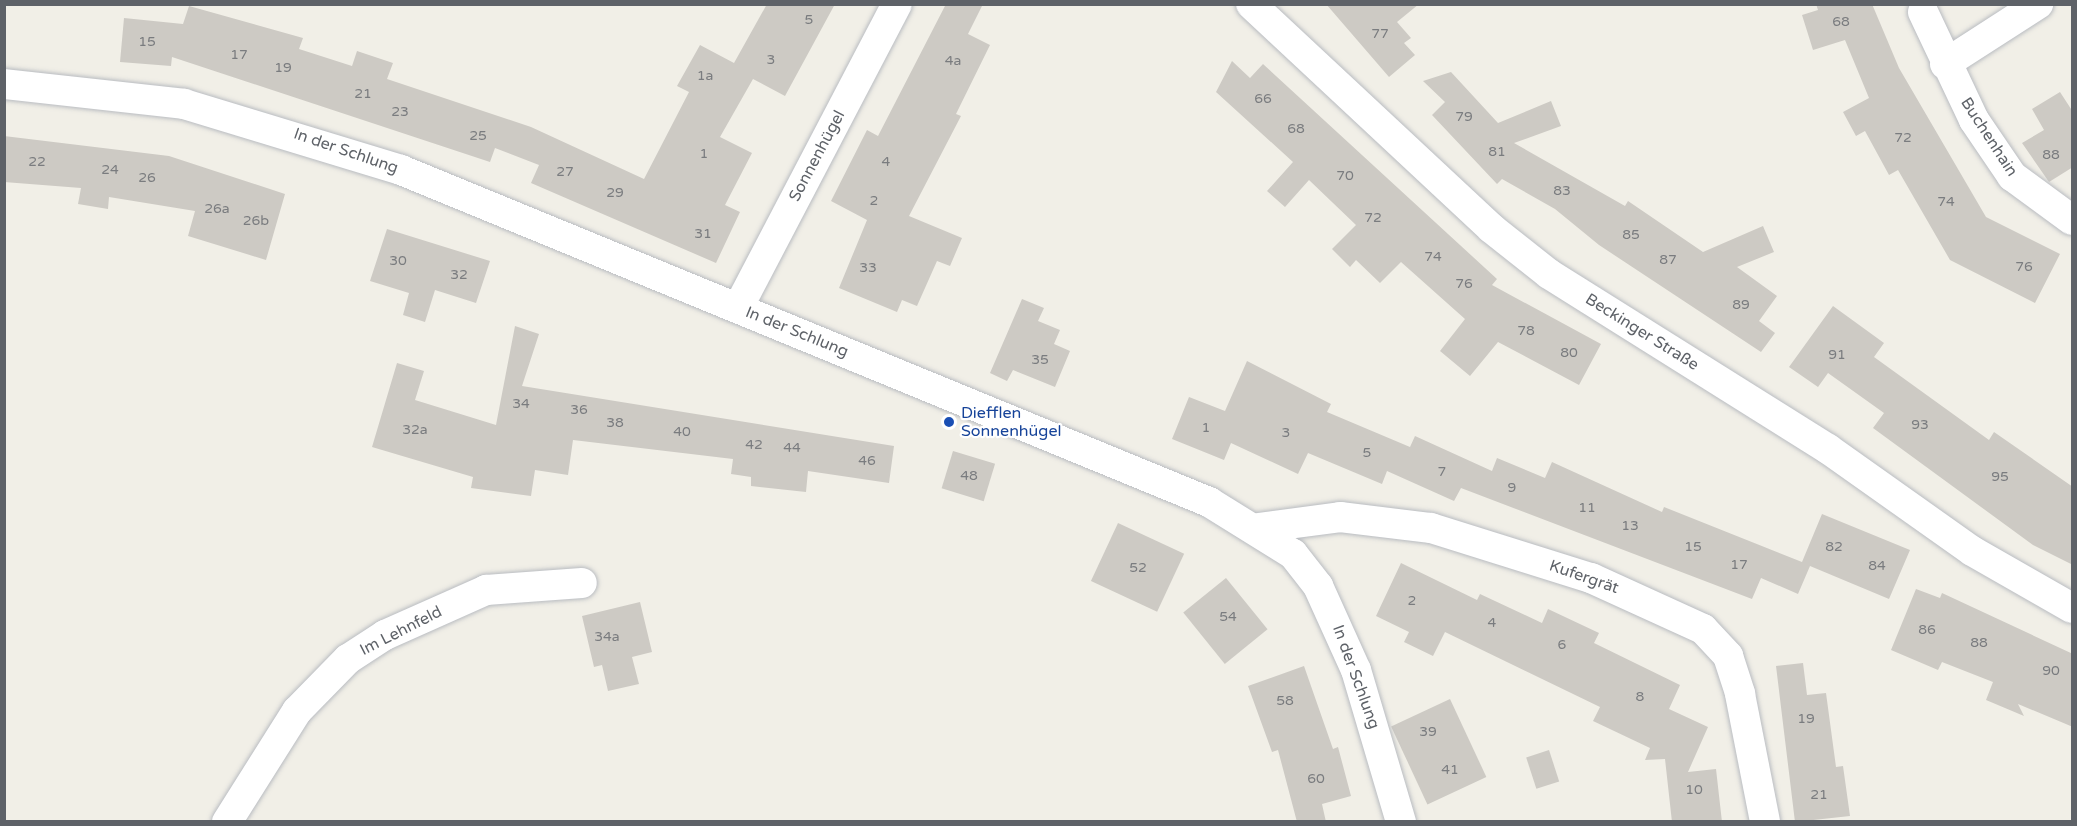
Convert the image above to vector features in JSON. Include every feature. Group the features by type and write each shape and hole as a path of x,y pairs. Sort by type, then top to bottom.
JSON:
{"street":[{"name":"Sonnenhügel","path":"738,308 897,4"},
{"name":"Beckinger Straße","path":"1251,4 1491,228 1549,274 1828,449 1972,551 2073,608"},
{"path":"1945,64 2038,4"},
{"name":"Buchenhain","path":"1923,12 1945,64 2012,176 2073,220"},
{"name":"In der Schlung","path":"4,84 184,104 284,130 422,178 1198,498 1258,528 1293,554 1340,629 1401,822"},
{"name":"Kufergrät","path":"1258,528 1340,517 1431,528 1591,578 1703,629 1728,656 1740,694 1765,822"},
{"name":"Im Lehnfeld","path":"227,822 297,711 348,659 385,635 486,590 582,583"}],"building":[{"path":"767,4 835,4 785,96 753,79 720,137 752,153 725,205 740,212 716,263 531,183 539,165 495,148 490,162 172,57 171,66 120,62 124,18 183,24 189,6 303,38 299,49 352,66 357,51 393,63 387,79 531,127 644,179 689,92 677,86 700,45 734,63"},
{"path":"946,4 983,4 968,34 990,45 956,114 961,116 909,216 962,238 950,266 937,261 917,306 902,300 897,312 839,288 867,220 831,201 867,130 878,136"},
{"path":"1326,4 1419,4 1397,22 1411,38 1404,43 1415,55 1389,77"},
{"path":"1816,4 1872,4 1899,68 1986,217 2060,254 2035,303 1950,260 1898,170 1889,175 1865,131 1856,136 1843,112 1869,98 1845,40 1813,50 1802,15 1818,10"},
{"path":"1232,61 1250,78 1263,64 1497,279 1492,285 1601,344 1579,385 1498,342 1470,376 1440,351 1465,319 1401,262 1380,283 1356,260 1350,267 1332,249 1356,225 1309,180 1285,207 1267,191 1293,162 1216,92"},
{"path":"1451,72 1498,123 1551,101 1561,126 1514,143 1625,206 1628,201 1703,252 1763,226 1774,252 1737,267 1777,296 1759,321 1775,333 1761,352 1599,245 1555,209 1502,179 1497,184 1432,115 1445,102 1423,81"},
{"path":"2060,92 2073,112 2073,167 2049,182 2022,143 2044,130 2032,109"},
{"path":"4,136 169,156 285,194 266,260 188,236 195,211 109,197 108,209 78,204 81,188 4,182"},
{"path":"387,229 490,261 476,303 435,290 425,322 403,315 409,293 370,281"},
{"path":"1022,299 1044,308 1038,321 1060,330 1054,344 1070,351 1055,387 1013,370 1007,381 990,373"},
{"path":"1833,306 1884,343 1874,357 1989,440 1994,432 2073,487 2073,565 2033,545 1873,428 1884,413 1828,373 1818,387 1789,367"},
{"path":"515,326 539,334 522,386 894,446 889,483 808,471 806,492 751,486 751,477 731,474 733,459 573,440 568,475 535,470 531,496 471,488 473,477 372,447 397,363 424,371 415,400 496,425"},
{"path":"1247,361 1331,404 1327,412 1410,447 1415,436 1492,471 1497,458 1545,478 1552,462 1662,512 1664,507 1802,562 1822,514 1910,550 1889,599 1810,566 1798,594 1761,578 1752,599 1461,488 1454,501 1387,471 1382,484 1308,453 1298,474 1231,443 1224,460 1172,439 1189,397 1225,411"},
{"path":"953,451 995,464 984,501 942,488"},
{"path":"1118,523 1184,554 1157,612 1091,581"},
{"path":"1401,563 1477,600 1480,594 1542,623 1548,609 1599,633 1594,643 1680,685 1669,709 1708,727 1688,772 1716,769 1722,822 1672,822 1665,759 1645,760 1650,748 1593,721 1600,707 1445,632 1433,656 1404,642 1409,632 1376,616"},
{"path":"1226,578 1268,629 1225,664 1183,613"},
{"path":"1916,589 1940,598 1942,593 2073,654 2073,727 2018,704 2024,716 1986,700 1993,682 1942,662 1938,670 1891,650"},
{"path":"640,602 652,652 632,657 639,684 608,691 602,665 594,667 582,616"},
{"path":"1803,663 1807,695 1826,693 1836,767 1843,766 1850,816 1795,822 1776,666"},
{"path":"1304,666 1333,749 1338,747 1351,796 1322,804 1326,822 1297,822 1278,750 1272,752 1248,686"},
{"path":"1450,699 1486,777 1427,804 1391,726"},
{"path":"1549,750 1559,781 1536,789 1526,757"}],"place":[{"name":"Diefflen Sonnenhügel","path":"949,422"}]}
